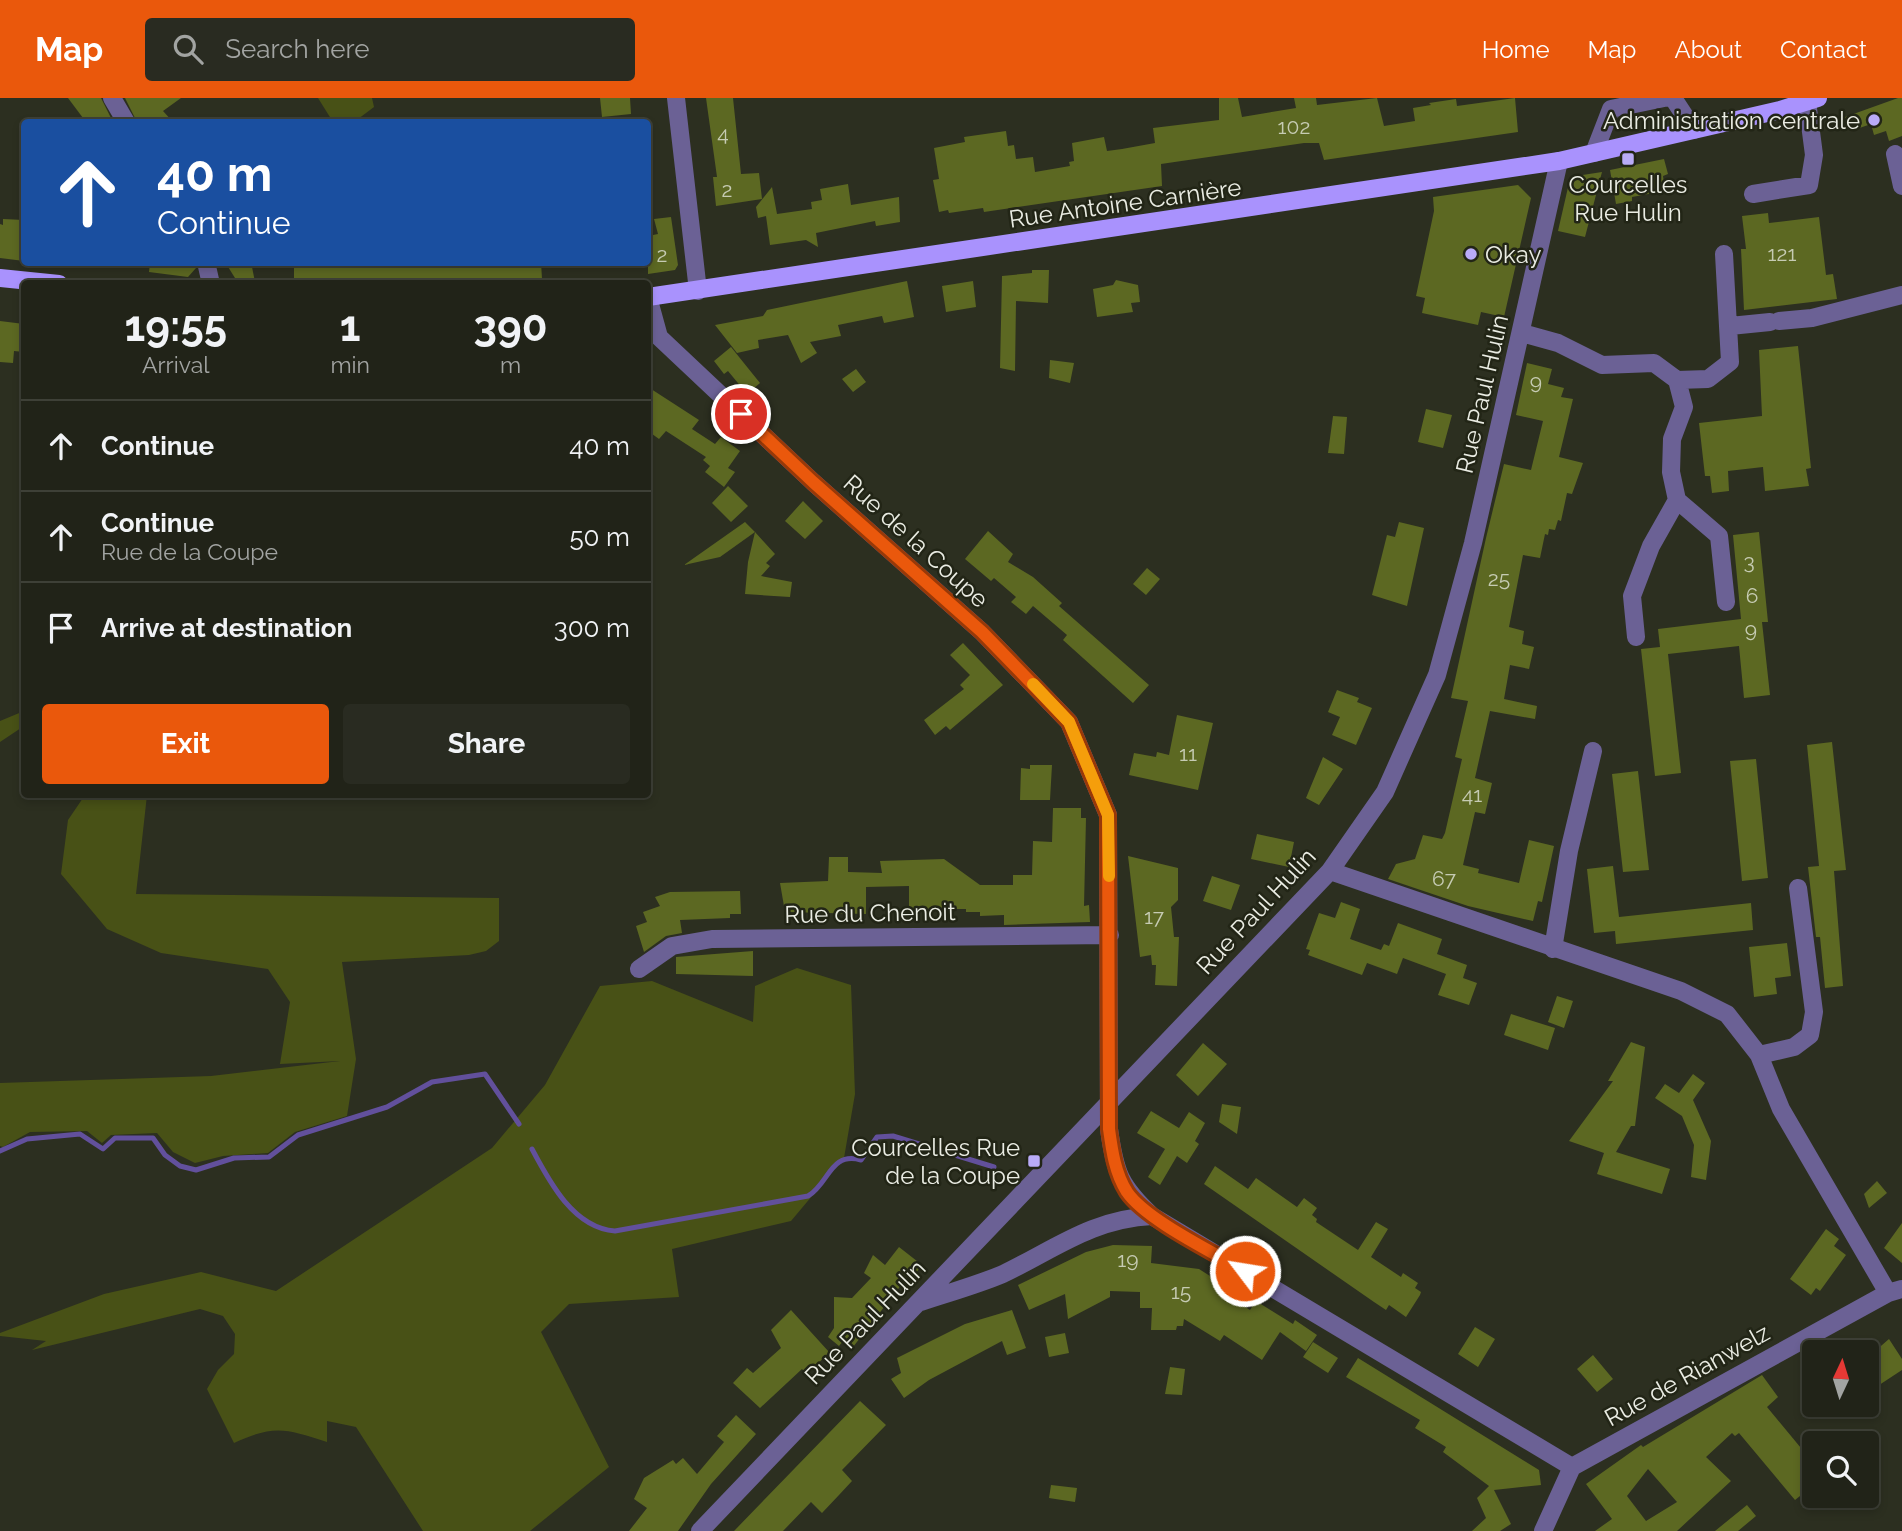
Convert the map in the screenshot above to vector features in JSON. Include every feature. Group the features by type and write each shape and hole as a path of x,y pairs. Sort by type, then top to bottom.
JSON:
{"main road":[{"name":"Rue Antoine Carnière","path":"651,297 1559,161 1812,100"},
{"path":"0,278 21,280"}],"street":[{"path":"112,98 124,119"},
{"path":"676,98 698,291"},
{"path":"1594,153 1611,108 1664,98"},
{"path":"1673,98 1695,130"},
{"path":"1753,194 1809,185 1814,155 1812,100"},
{"path":"1895,155 1902,186"},
{"name":"Rue Paul Hulin","path":"701,1531 1329,871 1385,792 1437,676 1473,543 1559,161"},
{"path":"1522,332 1558,342 1602,365 1654,363 1677,380 1707,379 1730,362 1724,254"},
{"path":"1730,326 1812,318 1902,295"},
{"name":"Rue de la Coupe","path":"651,308 659,337 813,482 982,632 1069,722 1108,815 1109,1129 1114,1163 1128,1194 1152,1216 1572,1467"},
{"path":"1677,380 1684,407 1672,439 1671,472 1677,500 1719,536 1726,602"},
{"path":"1636,637 1632,596 1651,546 1677,500"},
{"path":"1553,948 1566,864 1593,751"},
{"path":"1329,871 1681,991 1727,1014 1759,1055 1782,1110 1895,1291"},
{"path":"1759,1055 1794,1047 1810,1035 1814,1013 1798,888"},
{"name":"Rue du Chenoit","path":"639,969 673,946 712,939 1110,935"},
{"path":"917,1303 1001,1274 1077,1235 1121,1217 1152,1216"},
{"name":"Rue de Rianwelz","path":"1572,1467 1895,1291"},
{"path":"1543,1531 1572,1467"}],"green space":[{"path":"318,98 372,98 374,107 358,119 331,119"},
{"path":"21,712 21,728 0,742 0,721"},
{"path":"83,798 147,798 136,894 499,898 499,941 486,951 469,955 342,962 356,1059 347,1116 295,1132 268,1153 223,1156 195,1163 173,1152 157,1133 111,1135 102,1143 87,1131 30,1132 3,1147 0,1146 0,1083 211,1076 340,1061 280,1064 290,1002 268,969 161,953 107,929 61,874 68,820"},
{"path":"797,968 851,985 855,1094 844,1158 791,1221 672,1249 679,1297 569,1304 541,1332 609,1467 530,1531 423,1531 356,1427 327,1421 327,1442 280,1430 260,1433 234,1443 207,1389 218,1370 234,1354 235,1334 223,1316 200,1309 32,1350 46,1341 0,1336 0,1333 104,1294 201,1272 276,1291 492,1148 545,1085 600,986 652,981 753,1022 755,986"}],"building":[{"path":"68,98 101,98 112,119 84,119"},
{"path":"125,98 181,98 163,111 170,119 136,119"},
{"path":"600,98 630,98 631,114 602,117"},
{"path":"706,98 733,98 741,174 759,173 762,199 716,206 713,177 717,177"},
{"path":"1219,98 1238,98 1242,117 1296,108 1294,98 1316,98 1317,105 1377,98 1384,126 1415,121 1413,108 1431,105 1429,103 1456,99 1457,106 1515,98 1518,132 1324,160 1319,143 1304,143 1161,164 1162,186 984,212 983,208 939,212 933,180 939,179 934,148 965,142 964,137 1006,131 1008,146 1014,145 1016,159 1033,157 1035,172 1070,166 1069,162 1074,161 1072,143 1104,137 1107,151 1155,143 1153,128 1219,120"},
{"name":"Administration centrale","path":"1902,98 1902,136 1889,141 1886,131 1874,135 1871,124 1851,131 1845,117"},
{"path":"1664,159 1668,174 1663,176 1665,191 1632,197 1632,201 1616,204 1610,170"},
{"path":"1602,172 1585,237 1558,231 1569,183 1576,176"},
{"path":"848,184 851,205 899,197 900,222 876,226 875,221 816,233 818,247 806,240 770,245 766,216 758,218 756,207 772,187 777,214 812,209 811,202 822,200 820,189"},
{"name":"Okay","path":"1518,185 1531,198 1504,317 1481,312 1478,325 1422,313 1425,298 1416,296 1434,211 1433,197"},
{"path":"1768,213 1769,223 1819,217 1826,275 1833,274 1837,299 1744,310 1741,249 1746,249 1742,216"},
{"path":"671,217 678,265 675,270 648,274 648,266 651,266 651,235 658,234 654,219"},
{"path":"3,219 21,220 21,261 0,258 0,224 3,225"},
{"path":"150,266 196,268 188,277 149,272"},
{"path":"228,266 252,266 255,280 235,278"},
{"path":"294,266 541,266 542,279 492,280 294,280"},
{"path":"1032,270 1049,270 1048,303 1016,301 1015,371 1000,368 1002,276 1032,273"},
{"path":"1116,280 1138,285 1140,302 1131,303 1133,312 1097,317 1093,289 1113,285"},
{"path":"907,281 914,317 884,323 882,316 838,325 841,336 810,342 817,353 801,363 788,335 758,340 759,348 737,353 715,325 763,316 767,310"},
{"path":"973,281 976,307 946,312 942,286"},
{"path":"0,321 21,324 21,352 14,351 13,363 0,362"},
{"path":"1798,346 1811,468 1806,469 1809,486 1765,491 1763,467 1728,471 1729,491 1712,493 1710,476 1705,476 1699,423 1762,416 1759,350"},
{"path":"731,347 760,383 747,394 728,371 724,374 714,361"},
{"path":"1050,360 1074,363 1070,383 1049,378"},
{"path":"1527,363 1552,369 1548,384 1564,388 1561,397 1573,399 1559,457 1583,463 1572,494 1567,493 1561,521 1558,520 1555,530 1549,529 1548,535 1545,534 1540,558 1523,555 1509,627 1524,631 1522,644 1534,647 1529,669 1510,665 1504,699 1537,706 1535,719 1490,711 1475,778 1492,783 1485,814 1475,812 1463,865 1479,869 1478,873 1519,883 1529,840 1554,846 1542,902 1538,901 1533,921 1468,906 1388,879 1396,864 1415,859 1423,835 1442,839 1445,833 1462,759 1455,757 1468,701 1451,698 1486,538 1504,464 1531,470 1543,421 1516,415"},
{"path":"856,369 866,382 853,392 842,379"},
{"path":"651,389 699,420 692,429 715,444 721,437 740,451 728,468 735,472 724,487 705,472 710,466 703,460 706,457 666,431 659,439 651,433"},
{"path":"1426,409 1452,415 1443,448 1418,442"},
{"path":"1333,416 1347,417 1344,454 1328,453"},
{"path":"728,486 748,506 731,522 712,503"},
{"path":"803,501 823,521 805,539 785,521"},
{"path":"745,522 755,532 720,557 684,565"},
{"path":"1399,522 1424,528 1407,606 1372,595 1387,535 1395,537"},
{"path":"988,531 1013,554 1008,562 1033,577 1062,603 1059,606 1149,685 1133,703 1063,640 1067,635 1033,606 1026,614 1011,602 1016,597 994,578 991,581 965,559"},
{"path":"755,532 775,554 766,563 770,566 761,576 792,582 790,597 745,594 748,562"},
{"path":"1759,532 1768,622 1762,622 1770,695 1744,698 1739,646 1668,654 1681,773 1655,776 1641,649 1660,647 1658,629 1741,619 1733,535"},
{"path":"1147,568 1160,579 1146,595 1133,584"},
{"path":"963,643 1003,685 950,730 946,726 935,735 924,720 964,689 960,685 970,675 950,655"},
{"path":"1337,690 1359,698 1357,702 1372,708 1356,745 1332,735 1340,717 1328,712"},
{"path":"1177,715 1213,723 1198,790 1129,775 1134,753 1156,757 1157,752 1169,755"},
{"path":"1832,742 1846,870 1834,871 1843,986 1825,988 1820,937 1816,937 1808,867 1819,866 1807,745"},
{"path":"1323,757 1343,769 1319,805 1306,798"},
{"path":"1756,759 1768,878 1742,881 1730,761"},
{"path":"1030,765 1052,765 1050,800 1020,800 1021,768 1030,769"},
{"path":"1638,771 1649,870 1623,872 1612,774"},
{"path":"1053,808 1081,808 1081,818 1086,818 1084,906 1089,905 1090,922 1004,925 1004,915 980,916 980,912 966,912 966,909 909,909 909,886 866,887 866,914 785,912 780,883 828,881 829,857 848,857 848,872 882,873 880,861 944,859 980,885 1013,885 1013,875 1032,875 1033,841 1052,842"},
{"path":"1257,834 1294,842 1289,867 1251,859"},
{"path":"1128,856 1178,868 1178,900 1171,907 1174,937 1179,937 1177,986 1155,985 1156,965 1152,965 1151,955 1140,957"},
{"path":"1613,866 1619,917 1751,903 1753,930 1616,944 1615,931 1594,933 1587,869"},
{"path":"1212,876 1240,885 1231,910 1203,901"},
{"path":"740,891 741,914 730,914 730,918 680,920 682,933 666,936 644,952 636,926 647,922 643,912 660,906 655,897 670,892"},
{"path":"1341,902 1360,909 1350,939 1381,950 1384,944 1389,946 1398,923 1442,939 1437,954 1467,965 1463,978 1477,983 1469,1005 1438,995 1446,974 1403,958 1397,974 1367,963 1362,975 1308,955 1310,950 1306,949 1319,913 1335,918"},
{"path":"1787,943 1791,976 1775,978 1777,994 1754,997 1749,947"},
{"path":"753,951 753,976 676,974 676,957"},
{"path":"1557,996 1573,1001 1564,1028 1548,1022"},
{"path":"1511,1014 1555,1028 1548,1050 1504,1035"},
{"path":"1631,1042 1645,1047 1635,1126 1631,1126 1616,1152 1670,1169 1662,1194 1597,1174 1604,1153 1569,1141 1613,1081 1608,1081"},
{"path":"1203,1043 1227,1064 1198,1096 1176,1075"},
{"path":"1693,1074 1705,1083 1693,1100 1711,1141 1706,1180 1691,1177 1694,1145 1682,1116 1655,1098 1665,1084 1679,1093"},
{"path":"1222,1104 1241,1107 1237,1134 1219,1122"},
{"path":"1151,1111 1179,1128 1189,1112 1205,1123 1195,1141 1199,1144 1187,1163 1177,1156 1160,1185 1148,1177 1165,1149 1137,1133"},
{"path":"1215,1166 1248,1189 1256,1178 1297,1207 1304,1198 1317,1208 1312,1215 1317,1219 1316,1222 1358,1250 1376,1222 1388,1229 1371,1257 1401,1277 1403,1273 1418,1283 1415,1288 1421,1292 1420,1295 1406,1317 1389,1305 1386,1310 1204,1184"},
{"path":"1877,1181 1887,1193 1869,1208 1864,1194"},
{"path":"1902,1223 1902,1263 1884,1248"},
{"path":"1826,1229 1839,1239 1834,1246 1846,1255 1820,1291 1816,1288 1811,1295 1790,1279"},
{"path":"1113,1245 1152,1246 1151,1263 1199,1269 1218,1281 1214,1287 1250,1310 1256,1301 1293,1324 1295,1320 1317,1335 1306,1351 1280,1332 1262,1360 1224,1335 1220,1341 1184,1319 1183,1326 1177,1326 1176,1330 1151,1330 1152,1308 1140,1308 1140,1292 1110,1291 1110,1297 1068,1319 1065,1294 1029,1310 1018,1285 1086,1252"},
{"path":"899,1247 922,1265 912,1278 909,1275 853,1347 844,1340 839,1346 828,1337 834,1328 834,1297 852,1298 871,1278 864,1273 873,1255 885,1265"},
{"path":"791,1310 829,1352 807,1375 802,1369 760,1408 733,1383 747,1368 753,1373 781,1348 771,1330"},
{"path":"1012,1310 1026,1348 1007,1355 1002,1341 929,1380 904,1398 891,1379 901,1373 897,1358 965,1324"},
{"path":"1475,1327 1495,1339 1478,1367 1458,1354"},
{"path":"1065,1333 1069,1353 1049,1357 1045,1337"},
{"path":"1889,1339 1902,1359 1902,1370 1880,1384 1880,1347"},
{"path":"1313,1342 1338,1358 1328,1373 1303,1357"},
{"path":"1593,1355 1613,1379 1597,1392 1577,1369"},
{"path":"1358,1358 1539,1470 1541,1485 1494,1490 1511,1524 1500,1531 1472,1531 1486,1518 1477,1498 1489,1486 1443,1452 1446,1447 1415,1428 1420,1420 1346,1377"},
{"path":"1170,1367 1185,1369 1182,1395 1165,1394"},
{"path":"1762,1375 1778,1397 1767,1407 1802,1449 1802,1494 1795,1500 1739,1433 1735,1436 1732,1433 1706,1457 1731,1481 1677,1531 1595,1531 1612,1519 1586,1484 1641,1445 1643,1447","holes":["1648,1469 1677,1502 1646,1521 1627,1496"]},
{"path":"860,1401 886,1425 842,1470 852,1481 822,1513 811,1502 783,1531 734,1531"},
{"path":"736,1415 756,1434 711,1484 678,1531 629,1531 647,1508 634,1499 644,1478 673,1460 676,1464 683,1458 697,1474 724,1442 717,1436"},
{"path":"1051,1485 1077,1488 1075,1502 1049,1498"},
{"path":"1747,1505 1756,1516 1738,1531 1715,1531"}],"waterway":[{"path":"0,1151 27,1139 80,1134 103,1149 115,1138 153,1138 165,1155 180,1166 196,1170 234,1158 269,1157 298,1135 387,1107 432,1082 485,1074 519,1124"},
{"path":"532,1149 555,1189 575,1213 600,1228 615,1231 808,1196 836,1164 851,1158 861,1160 877,1137 893,1136 994,1167"}],"slow traffic":[{"path":"1033,684 1069,722 1108,815 1109,876"}],"place":[{"name":"Administration centrale","path":"1874,120"},
{"name":"Courcelles Rue Hulin","path":"1628,159"},
{"name":"Okay","path":"1471,254"},
{"name":"Courcelles Rue de la Coupe","path":"1034,1161"}],"route":[{"path":"741,414 813,482 982,632 1069,722 1108,815 1111,1038 1109,1129 1114,1163 1128,1194 1152,1216 1245,1271"}]}
